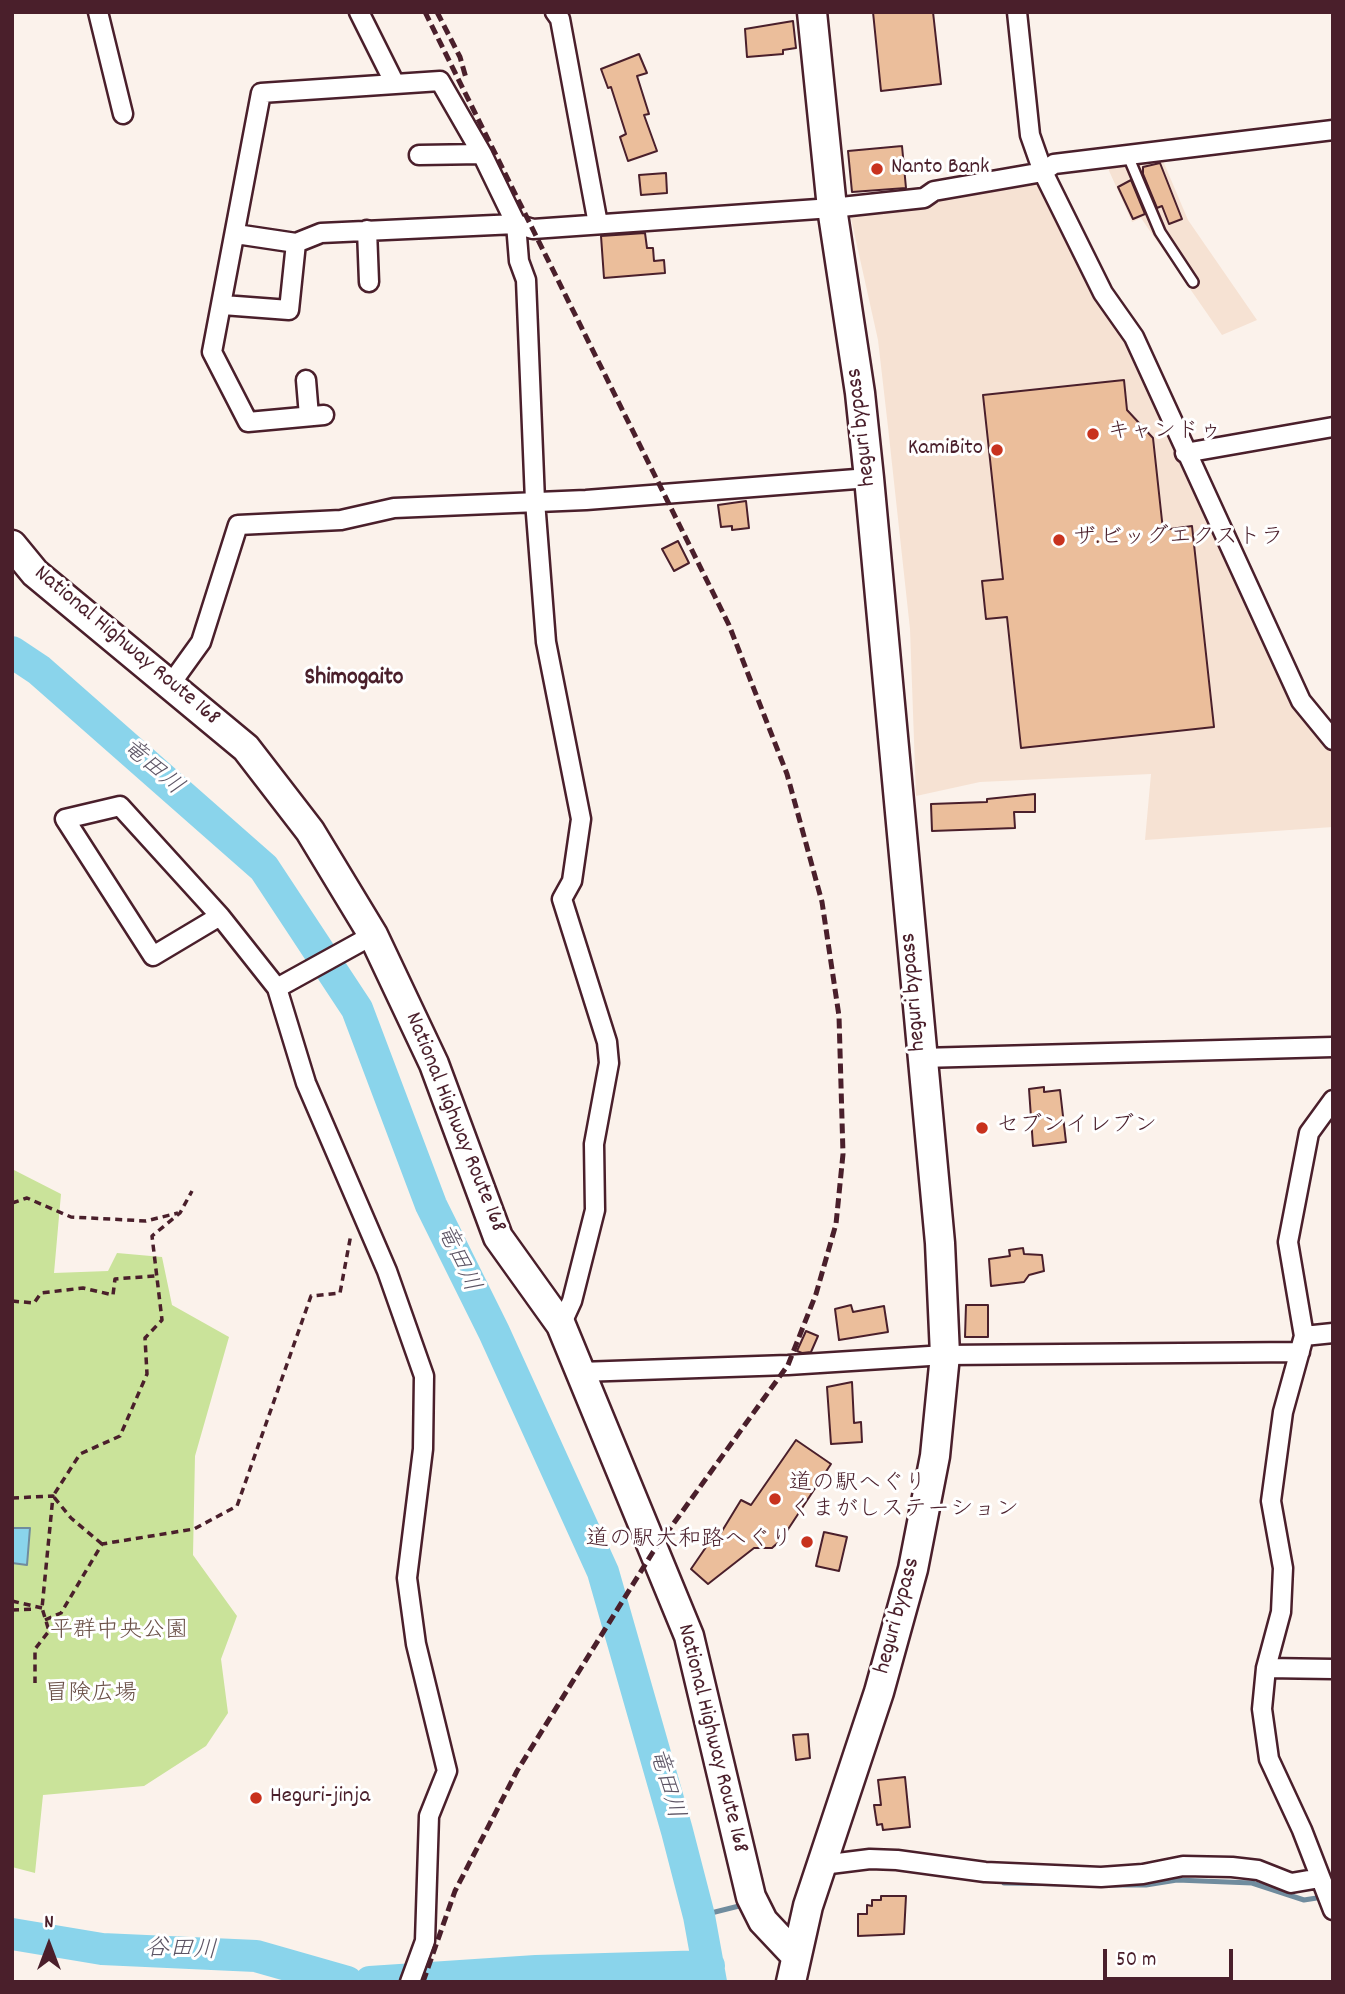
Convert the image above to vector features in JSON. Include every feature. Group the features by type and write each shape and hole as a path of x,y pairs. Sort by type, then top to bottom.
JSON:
{"highway":[{"name":"heguri bypass","path":"793,1968 822,1865 879,1692 913,1569 935,1456 945,1355 940,1242 869,478 860,393 832,208 812,12"},
{"name":"National Highway Route 168","path":"12,545 34,573 246,748 310,831 373,935 434,1064 498,1237 561,1325 689,1636 751,1897 793,1968"}],"street":[{"path":"98,12 123,114"},
{"path":"359,12 394,82"},
{"path":"555,12 560,19 598,224"},
{"path":"1017,12 1030,135 1043,173 1103,293 1134,337 1301,701 1333,740"},
{"path":"306,380 317,416 248,422 212,352 261,93 440,81 482,154 516,225 519,261 526,280 535,501 546,642 581,818 572,881 562,899 607,1042 609,1063 594,1144 595,1210 572,1301 561,1325"},
{"path":"236,234 296,243 321,233 516,225 533,229 832,208 924,198 934,191 1043,173 1054,164 1333,130"},
{"path":"419,155 482,154"},
{"path":"367,230 369,282"},
{"path":"223,305 289,310 296,243"},
{"path":"1185,453 1333,427"},
{"path":"170,685 201,642 238,525 341,520 394,508 869,478"},
{"path":"219,916 153,956 65,819 121,806 219,916 277,988 306,1083 387,1271 424,1376 423,1449 407,1578 416,1644 447,1771 429,1816 425,1941 412,1977"},
{"path":"277,988 373,935"},
{"path":"921,1058 1333,1047"},
{"path":"1331,1907 1302,1830 1269,1759 1262,1709 1266,1668 1281,1612 1283,1568 1271,1501 1283,1412 1302,1344 1288,1242 1309,1133 1333,1100"},
{"path":"580,1372 788,1365 945,1355 1302,1344 1333,1333"},
{"path":"1266,1668 1333,1670"},
{"path":"822,1865 870,1859 897,1860 985,1872 1101,1877 1143,1874 1183,1866 1232,1867 1258,1871 1291,1883 1321,1881"}],"lane":[{"path":"1128,156 1160,232 1193,282"}],"path":[{"path":"35,1683 35,1649 49,1631 42,1608 52,1496 80,1454 120,1436 147,1374 145,1338 162,1320 152,1236 180,1213 192,1191"},
{"path":"12,1203 27,1198 71,1217 146,1221 180,1213"},
{"path":"52,1496 71,1518 102,1544 194,1529 237,1506 312,1296 340,1293 357,1204"},
{"path":"12,1301 34,1303 41,1293 83,1288 113,1294 115,1279 155,1276"},
{"path":"12,1497 52,1496"},
{"path":"46,1620 61,1612 102,1544"},
{"path":"12,1601 42,1608"},
{"path":"12,1611 42,1608"}],"shaded area":[{"path":"1161,156 1188,220 1257,320 1222,335 1141,218 1132,222 1106,164"},
{"name":"ザ.ビッグエクストラ","path":"1036,181 1129,344 1274,669 1333,750 1333,827 1145,840 1151,774 980,782 916,796 910,629 888,427 878,340 850,214 933,203 934,194"}],"green space":[{"name":"平群中央公園","path":"12,1169 61,1194 54,1273 108,1271 117,1253 162,1257 172,1305 229,1337 195,1456 193,1555 237,1616 221,1659 228,1713 206,1746 144,1786 43,1795 35,1873 12,1867"}],"water":[{"path":"12,1528 30,1528 27,1565 12,1563"}],"building":[{"path":"873,12 933,12 941,84 881,91"},
{"path":"793,21 796,48 783,50 783,54 747,57 745,29"},
{"path":"639,54 647,73 637,76 649,114 644,115 657,151 628,161 620,137 626,134 611,87 608,88 601,69"},
{"name":"Nanto Bank","path":"902,146 906,188 852,192 848,151"},
{"path":"1160,163 1182,219 1169,224 1162,206 1157,208 1143,174 1143,167"},
{"path":"666,173 667,193 641,195 639,175"},
{"path":"1131,180 1145,214 1133,219 1118,187"},
{"path":"645,233 647,248 653,248 654,261 664,260 665,273 604,278 601,236"},
{"path":"1124,380 1127,410 1153,438 1163,530 1192,526 1214,727 1021,748 1007,617 986,619 982,581 1003,579 983,395"},
{"path":"746,501 749,528 732,530 732,526 721,527 718,505"},
{"path":"678,541 689,563 674,571 662,549"},
{"path":"1035,794 1035,812 1014,812 1015,828 932,831 931,804 987,802 987,799"},
{"path":"1044,1087 1044,1092 1060,1090 1066,1142 1033,1146 1029,1089"},
{"path":"1023,1248 1024,1254 1042,1255 1044,1271 1029,1275 1024,1282 991,1286 989,1259 1010,1256 1009,1250"},
{"path":"851,1305 853,1312 884,1306 888,1332 839,1340 835,1309"},
{"path":"966,1305 988,1305 988,1337 965,1337"},
{"path":"806,1331 818,1336 811,1352 802,1353 797,1351"},
{"path":"852,1382 854,1423 861,1422 862,1442 831,1444 827,1387"},
{"name":"道の駅へぐり くまがしステーション","path":"796,1440 831,1464 781,1540 772,1548 754,1548 708,1584 691,1569 715,1534 719,1536 741,1500 751,1505"},
{"path":"824,1532 847,1537 839,1571 816,1566"},
{"path":"808,1734 810,1758 796,1760 793,1735"},
{"path":"905,1777 910,1827 883,1830 882,1824 877,1825 874,1805 881,1805 878,1780"},
{"path":"881,1896 906,1896 904,1934 858,1936 858,1914 867,1914 867,1905 872,1906 872,1900 881,1900"}],"waterway":[{"name":"竜田川","path":"12,652 39,670 264,868 357,1009 431,1205 494,1332 603,1572 677,1831 699,1916 711,1982"},
{"path":"1109,1885 1146,1885 1177,1880 1252,1883 1304,1900 1323,1897"},
{"path":"1004,1883 1067,1884"},
{"path":"699,1916 743,1905"},
{"name":"谷田川","path":"12,1934 102,1949 256,1956 347,1982"},
{"name":"谷田川","path":"370,1982 536,1971 709,1966"}],"railway":[{"path":"423,1982 455,1891 517,1771 653,1552 788,1365 816,1294 836,1224 843,1154 839,1016 822,902 787,774 729,625 425,12"},
{"path":"437,12 460,57 466,78"}],"place":[{"name":"Nanto Bank","path":"877,169"},
{"name":"キャンドゥ","path":"1093,434"},
{"name":"KamiBito","path":"997,450"},
{"name":"ザ.ビッグエクストラ","path":"1059,540"},
{"name":"セブンイレブン","path":"982,1128"},
{"name":"道の駅へぐり くまがしステーション","path":"775,1499"},
{"name":"道の駅大和路へぐり","path":"807,1542"},
{"name":"Heguri-jinja","path":"256,1798"}],"district":[{"name":"Shimogaito","path":"354,680"}],"park label":[{"name":"冒険広場","path":"91,1696"}]}
